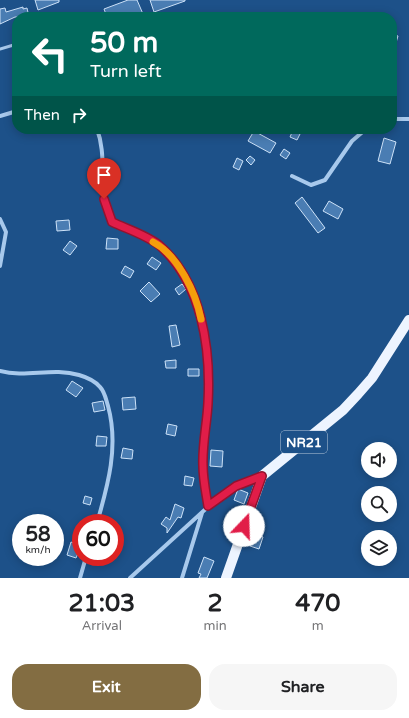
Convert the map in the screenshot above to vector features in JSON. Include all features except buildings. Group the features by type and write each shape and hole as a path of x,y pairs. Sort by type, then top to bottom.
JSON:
{"main road":[{"name":"NR21","path":"262,476 343,410 372,378 409,320"},
{"path":"226,578 262,476"}],"street":[{"path":"0,116 12,112"},
{"path":"397,119 409,119"},
{"path":"98,134 104,199 112,222 157,244 178,265 192,290 201,317 206,350 208,401 202,466 208,506"},
{"path":"292,176 311,185 325,180 352,141 360,134"},
{"path":"0,219 6,232 0,266"},
{"path":"0,371 11,374 71,374 94,382 104,392 110,416 112,458 99,514"},
{"path":"130,578 208,506 236,486 262,476"},
{"path":"182,578 203,512"},
{"path":"80,578 83,566"}],"lane":[{"path":"0,49 12,45"}],"slow traffic":[{"path":"153,242 157,244 178,265 192,290 201,319"}],"route":[{"path":"104,199 112,222 157,244 178,265 192,290 201,317 206,350 208,401 202,466 208,506 221,495 236,486 262,476 244,526"}]}
